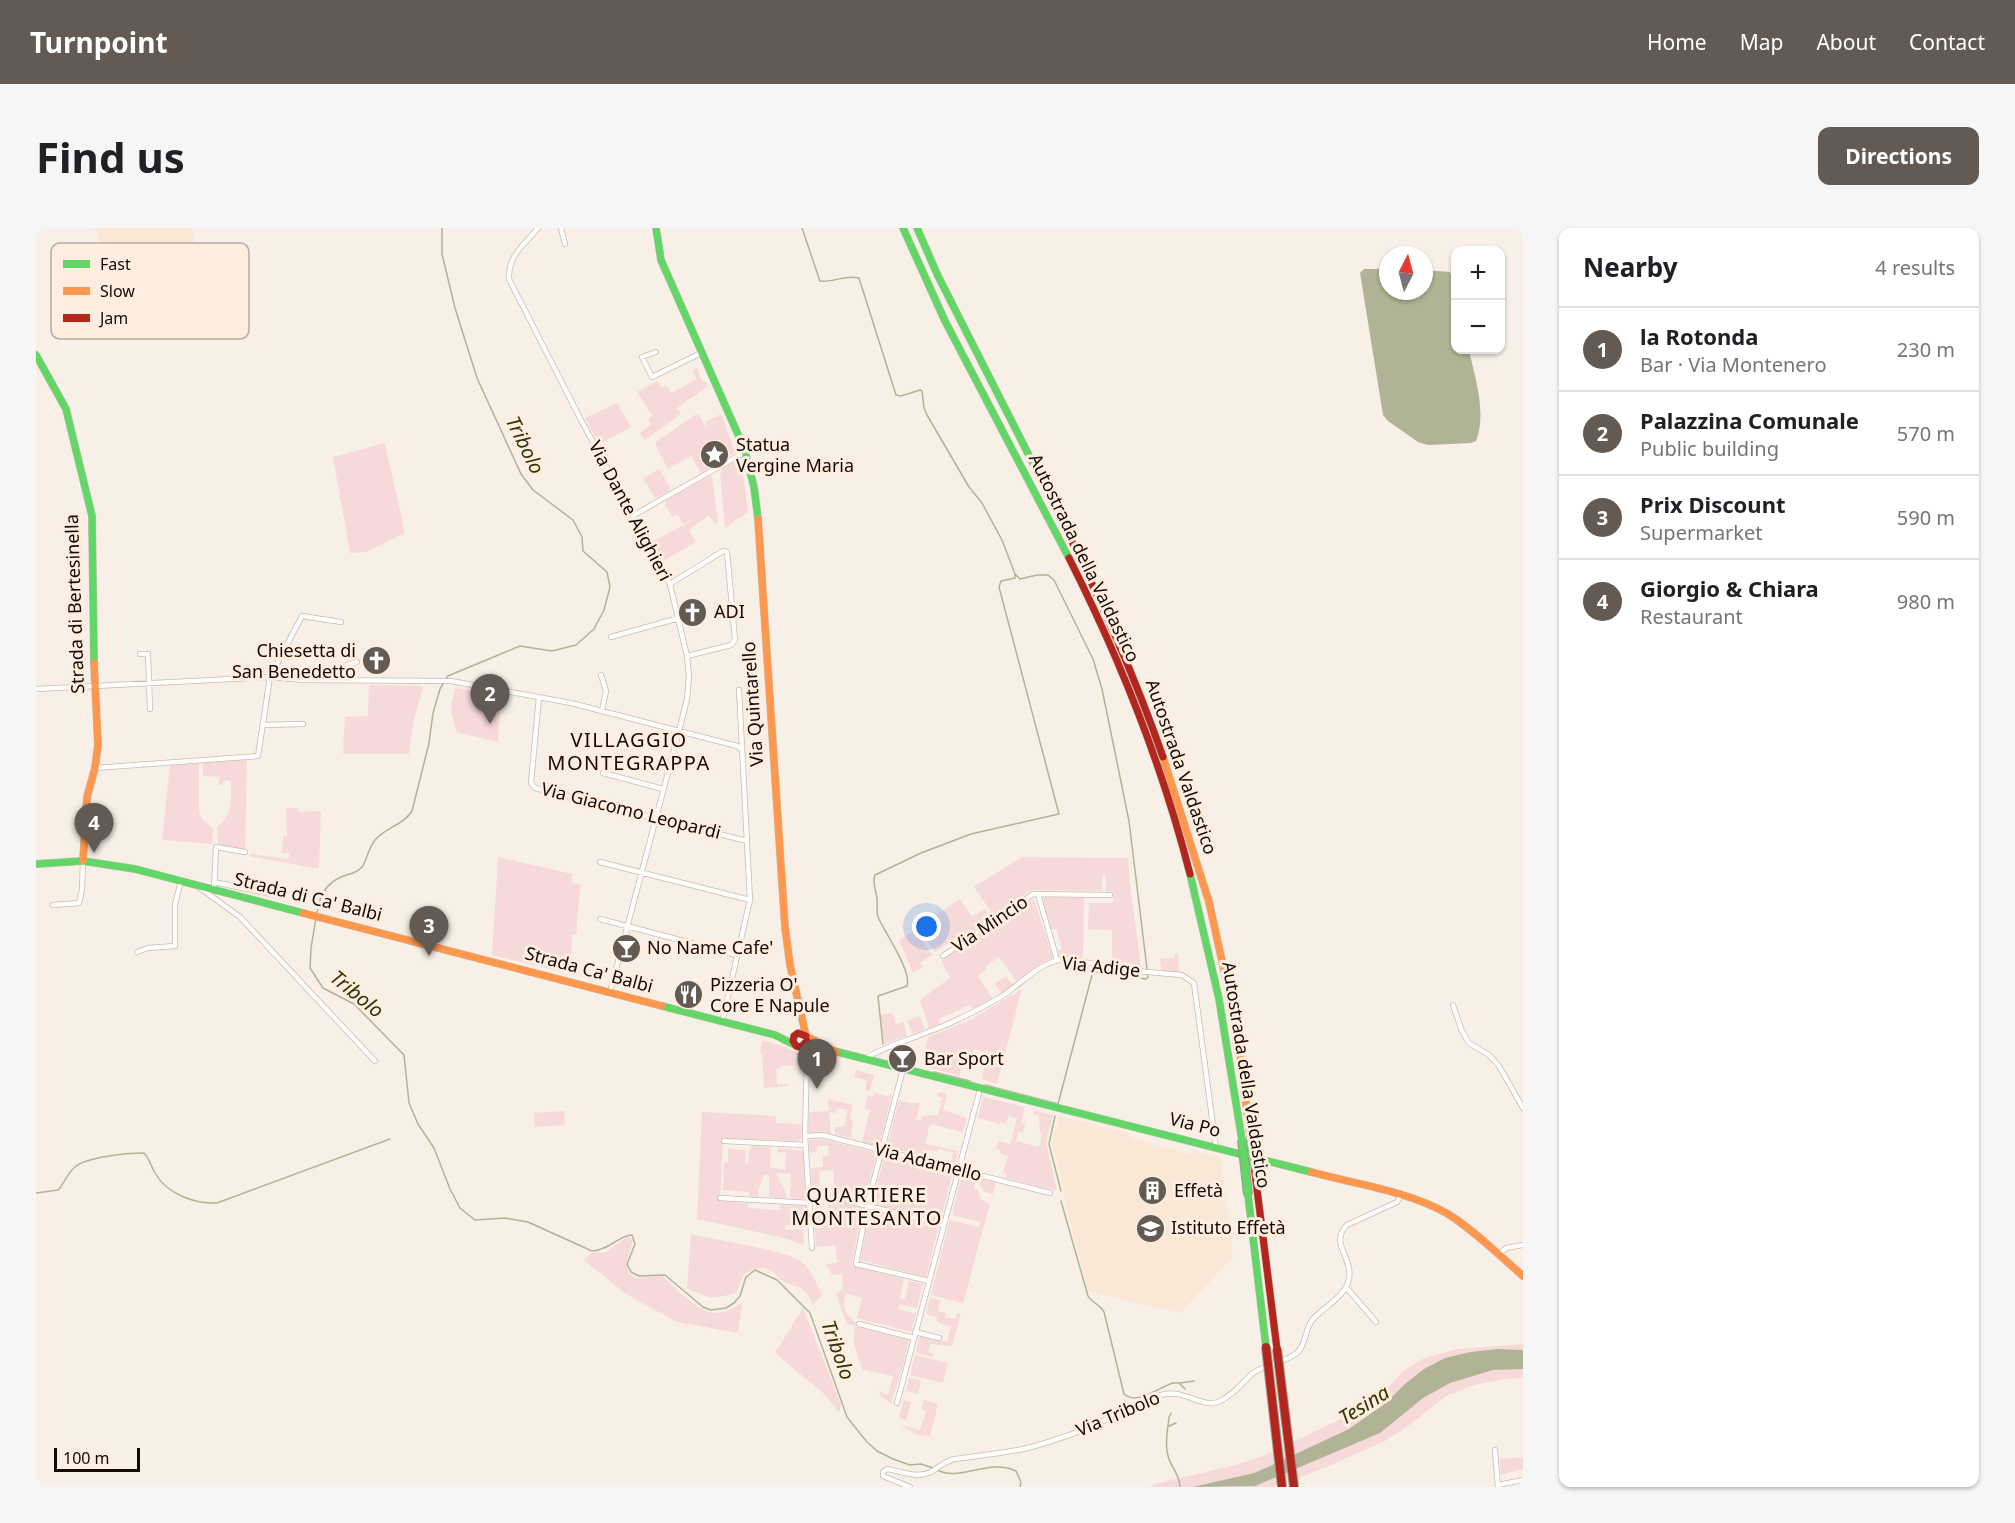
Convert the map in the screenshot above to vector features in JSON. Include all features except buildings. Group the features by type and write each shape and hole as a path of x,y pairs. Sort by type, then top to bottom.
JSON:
{"main road":[{"name":"Via Quintarello","path":"656,228 661,260 745,452 754,487 785,927 790,965 802,1016 803,1042"},
{"name":"Autostrada della Valdastico","path":"903,228 955,342 1087,593 1145,730 1176,823 1208,942 1227,1035 1242,1140 1282,1487"},
{"name":"Autostrada Valdastico","path":"917,228 938,276 1081,558 1146,708 1183,816 1212,913 1237,1029 1251,1144"},
{"name":"Strada di Bertesinella","path":"36,355 66,409 92,516 94,685 98,745 95,768 87,797 83,861"},
{"name":"Strada di Ca' Balbi","path":"36,864 83,861 135,869 198,886 214,886 308,914 394,936"},
{"name":"Strada Ca' Balbi","path":"394,936 803,1042"},
{"path":"802,1016 793,1040 803,1042"},
{"name":"Strada Ca' Balbi","path":"775,1035 796,1034"},
{"name":"Via Po","path":"803,1042 1401,1195 1428,1204 1447,1214 1523,1276"},
{"name":"Autostrada della Valdastico","path":"1251,1144 1294,1487"}],"street":[{"name":"Via Dante Alighieri","path":"538,228 512,259 508,268 509,279 581,420 670,584 687,656 689,676 687,699 610,992"},
{"path":"561,228 565,244"},
{"path":"656,352 642,357 652,377 701,354"},
{"path":"634,515 745,452"},
{"path":"670,584 723,551 727,552 735,640 730,645 687,656"},
{"path":"95,768 258,756 270,677 302,616 341,622"},
{"path":"611,637 678,618"},
{"path":"140,654 148,654 150,709"},
{"path":"322,679 330,671 357,663"},
{"path":"601,675 606,691 602,711"},
{"path":"36,689 270,677 451,681 602,711 737,746 741,749"},
{"path":"722,1022 750,900 739,690"},
{"name":"Via Giacomo Leopardi","path":"539,697 531,783 535,788 747,841"},
{"path":"263,726 303,724"},
{"path":"603,773 663,789"},
{"name":"Strada di Ca' Balbi","path":"245,852 216,848 214,886 280,896"},
{"path":"53,905 79,903 83,861"},
{"path":"600,862 750,900"},
{"path":"137,952 148,948 175,946 175,904 181,881"},
{"name":"Strada di Ca' Balbi","path":"198,886 240,917 375,1061"},
{"path":"1038,894 1057,960"},
{"name":"Via Mincio","path":"943,956 1032,895 1110,895"},
{"path":"600,919 737,955"},
{"name":"Via Adige","path":"864,1059 879,1050 969,1014 1057,960 1066,959 1182,975 1194,983 1216,1148"},
{"path":"1454,1005 1462,1031 1469,1042 1489,1055 1499,1066 1523,1108"},
{"path":"803,1042 806,1059 805,1145 812,1248"},
{"path":"903,1069 867,1206 856,1264 929,1281"},
{"path":"897,1403 980,1089"},
{"name":"Via Adamello","path":"805,1136 822,1135 1050,1193"},
{"path":"724,1141 805,1145"},
{"path":"1376,1322 1346,1287 1349,1270 1339,1241 1342,1229 1347,1225 1396,1202 1401,1195"},
{"path":"720,1198 810,1203"},
{"path":"848,1201 944,1225"},
{"path":"1498,1255 1506,1248 1523,1245"},
{"name":"Via Tribolo","path":"910,1487 888,1479 883,1476 883,1472 891,1470 912,1475 932,1471 948,1461 1044,1444 1101,1423 1161,1395 1178,1393 1209,1404 1220,1401 1253,1373 1298,1352 1312,1321 1346,1287"},
{"path":"859,1324 939,1338"},
{"path":"1495,1450 1498,1486 1523,1480"}],"shaded area":[{"path":"95,228 190,228 195,243 100,243"},
{"path":"1364,269 1379,269 1379,300 1433,300 1433,271 1450,272 1451,354 1470,354 1480,407 1476,441 1428,445 1418,442 1383,415 1360,273"},
{"path":"697,368 702,381 708,386 677,408 681,414 645,440 640,433 651,424 648,419 652,415 637,392 657,381 662,387 667,385 671,393 697,379 692,370"},
{"path":"617,403 631,427 599,444 585,418"},
{"path":"698,413 706,428 705,422 721,414 735,452 701,473 691,456 668,469 656,442"},
{"path":"385,443 405,533 366,552 350,553 333,457"},
{"path":"737,460 741,462 748,512 725,528 720,473 723,468"},
{"path":"659,469 670,487 669,491 655,498 643,478"},
{"path":"710,476 718,521 715,524 709,515 689,530 696,542 663,561 652,542 693,520 683,524 678,515 672,517 665,504 666,500"},
{"path":"369,685 423,686 413,723 409,754 343,754 345,717 368,716"},
{"path":"455,688 501,695 498,742 456,732 451,709"},
{"path":"247,759 245,851 218,845 217,827 229,812 231,781 224,780 223,785 219,785 219,777 203,776 203,762"},
{"path":"199,763 199,813 203,820 213,828 212,844 162,840 170,765"},
{"path":"286,808 298,808 298,812 321,811 319,869 249,856 251,854 289,859 289,853 282,853 283,836 287,836"},
{"path":"498,857 572,874 572,883 581,885 577,934 572,935 571,963 576,967 574,975 492,955"},
{"path":"1022,857 1128,858 1141,967 1112,963 1112,930 1088,929 1089,903 1113,903 1113,892 1106,891 1106,875 1102,875 1102,891 1031,890 994,916 974,887"},
{"path":"1045,897 1084,898 1083,958 1060,955 1058,951 1062,949 1056,929 1051,929 1043,899"},
{"path":"960,899 972,917 985,909 991,918 958,941 956,938 935,952 918,927"},
{"path":"1034,900 1053,958 1041,963 1017,982 999,957 986,966 987,969 978,976 992,998 973,1009 970,1005 938,1019 940,1024 929,1028 920,1000 950,978 941,961 1006,917 1009,920 1019,914 1016,909"},
{"path":"915,930 932,955 920,963 923,967 913,973 899,940"},
{"path":"1178,953 1179,971 1176,973 1162,972 1160,959 1175,958 1175,954"},
{"path":"1006,976 1013,985 1001,993 995,984"},
{"path":"1022,989 997,1084 982,1079 988,1050 986,1049 985,1052 974,1049 972,1053 966,1052 959,1076 922,1065 928,1037 970,1020"},
{"path":"892,1013 896,1024 904,1022 907,1036 884,1044 880,1015"},
{"path":"920,1016 925,1029 913,1034 907,1021"},
{"path":"762,1040 800,1054 802,1074 800,1075 798,1055 793,1055 793,1065 776,1069 777,1085 787,1084 787,1086 764,1088 762,1053 760,1053"},
{"path":"856,1070 874,1075 870,1091 866,1090 866,1080 854,1077"},
{"path":"938,1092 947,1094 943,1110 967,1118 963,1132 930,1124 925,1144 958,1151 955,1165 947,1163 951,1162 953,1153 938,1149 937,1152 929,1149 927,1156 929,1158 887,1147 899,1100 920,1103 916,1120 921,1121 922,1116 938,1115 942,1098 937,1096"},
{"path":"874,1093 889,1097 892,1094 879,1146 862,1142 870,1110 865,1108 868,1096 873,1097"},
{"path":"983,1097 1025,1107 1021,1123 1025,1124 1023,1133 1018,1132 1016,1141 1039,1147 1042,1134 1040,1133 1039,1115 1033,1114 1034,1110 1053,1115 1046,1142 1057,1191 1006,1178 1007,1174 1003,1172 1008,1156 1000,1154 1001,1150 996,1149 998,1141 1010,1144 1017,1118 1008,1116 1006,1124 1000,1122 1000,1124 978,1118"},
{"path":"828,1099 853,1105 850,1118 853,1120 851,1138 835,1134 835,1127 844,1127 848,1110 837,1108 836,1113 829,1112 831,1134 823,1131 808,1132 809,1112 829,1111"},
{"path":"564,1111 565,1125 535,1127 534,1113"},
{"path":"702,1112 776,1116 776,1123 802,1124 801,1139 798,1141 723,1138 720,1201 748,1203 748,1208 780,1210 780,1205 807,1206 808,1225 785,1225 785,1230 803,1229 804,1245 780,1237 697,1219"},
{"name":"Istituto Effetà","path":"1059,1116 1129,1134 1129,1138 1191,1154 1193,1150 1221,1158 1233,1257 1180,1313 1088,1291 1064,1200 1052,1141"},
{"path":"821,1139 877,1153 864,1201 849,1198 847,1204 862,1208 852,1266 904,1279 900,1298 905,1299 909,1281 923,1284 917,1308 900,1304 898,1309 916,1314 911,1332 857,1318 862,1298 846,1294 845,1310 856,1323 855,1326 847,1324 836,1294 843,1289 842,1274 832,1275 826,1264 837,1263 835,1245 816,1247 814,1213 821,1213 822,1220 834,1219 833,1209 828,1209 827,1193 835,1192 833,1170 819,1171 820,1187 812,1188 811,1168 823,1167 823,1156 829,1155 828,1146 817,1146 817,1151 810,1153 809,1140"},
{"path":"752,1146 771,1147 770,1167 785,1170 786,1153 777,1152 777,1148 803,1151 806,1196 803,1199 790,1198 791,1174 776,1173 786,1193 786,1198 769,1197 769,1175 764,1175 758,1191 759,1197 749,1196 749,1192 723,1190 724,1162 728,1162 728,1149 746,1150 745,1163 748,1164 749,1150"},
{"path":"885,1154 953,1172 940,1221 872,1204"},
{"path":"962,1174 976,1178 974,1189 979,1190 981,1199 990,1203 963,1303 931,1295 950,1220 979,1227 980,1222 952,1215"},
{"path":"981,1179 996,1183 993,1194 985,1192 979,1184"},
{"path":"870,1211 938,1228 926,1277 860,1260"},
{"path":"691,1234 766,1249 794,1258 808,1269 822,1295 813,1304 805,1291 783,1281 770,1270 762,1268 744,1274 736,1293 711,1297 695,1292 687,1288"},
{"path":"628,1236 633,1241 626,1262 629,1274 635,1278 662,1276 695,1305 709,1312 723,1312 742,1303 738,1333 677,1322 626,1294 584,1260 591,1253 606,1252"},
{"path":"930,1298 941,1300 938,1311 946,1313 946,1317 955,1319 957,1313 961,1313 952,1346 930,1344 928,1352 934,1354 933,1357 916,1353 920,1335 947,1342 951,1327 937,1322 937,1317 926,1314"},
{"path":"803,1308 841,1405 839,1412 823,1393 775,1353"},
{"path":"855,1326 909,1340 901,1373 894,1371 900,1374 891,1404 879,1392 883,1391 882,1394 888,1395 893,1376 863,1370 854,1343"},
{"path":"1523,1344 1523,1378 1474,1385 1446,1396 1385,1441 1317,1471 1272,1487 1150,1487 1265,1455 1358,1411 1379,1397 1402,1372 1424,1358 1458,1349"},
{"name":"Tesina","path":"1497,1349 1523,1350 1523,1369 1493,1370 1450,1383 1423,1398 1380,1433 1255,1486 1193,1487 1254,1473 1349,1429 1386,1403 1424,1369 1445,1358"},
{"path":"915,1355 948,1363 943,1383 910,1375"},
{"path":"909,1378 921,1381 918,1394 906,1391"},
{"path":"904,1400 911,1402 906,1421 899,1417"},
{"path":"924,1400 938,1404 930,1436 918,1435 900,1425 920,1430 926,1411 921,1409"},
{"path":"1523,1457 1523,1469 1501,1475 1500,1459"}],"waterway":[{"name":"Tribolo","path":"317,913 321,896 327,887 335,880 360,869 376,839 404,820 412,811 429,743 433,713 440,689 448,676 520,646 552,651 576,645 594,629 604,610 610,587 607,572 583,551 582,537 573,520 533,490 521,474 477,378 455,308 442,254 442,228"},
{"path":"802,228 820,281 859,278 896,395 922,391 927,415 969,487 982,503 1002,540 1015,574 1020,579 1048,575 1054,580 1093,659 1102,689 1129,821 1148,977 1146,979 1096,972 1092,975 1058,1104 985,1085"},
{"path":"883,1044 878,996 907,986 907,979 902,962 878,917 875,875 921,853 971,834 1059,814 999,587 1001,581 1015,578 1015,574"},
{"name":"Tribolo","path":"316,918 310,968 323,988 354,1004 404,1055 409,1103 418,1124 434,1148 460,1208 475,1220 505,1218 528,1222 592,1251 632,1235 635,1244 627,1264 631,1272 639,1276 665,1275 703,1307 711,1310 726,1308 734,1303 740,1296 746,1277 755,1270 777,1280 810,1313 847,1417 867,1442 877,1451 893,1459 910,1465 921,1464 933,1468"},
{"path":"934,1072 970,1081"},
{"path":"1055,1116 1049,1144 1061,1191"},
{"path":"36,1193 58,1190 72,1169 88,1161 144,1153 160,1180 174,1192 199,1202 217,1203 390,1139"},
{"path":"1061,1201 1088,1296 1104,1312 1124,1394 1129,1397 1142,1397 1173,1383 1179,1383 1185,1389"},
{"path":"1180,1383 1194,1381"},
{"path":"1171,1413 1167,1451 1180,1487"},
{"path":"1169,1426 1176,1423"},
{"name":"Tribolo","path":"937,1470 956,1473 985,1468 1006,1468 1016,1471 1021,1482 1020,1487"}],"traffic: fast":[{"path":"656,228 661,260 744,448 754,487 758,519"},
{"path":"903,228 945,321 1069,558"},
{"path":"917,228 938,276 1046,489"},
{"path":"36,355 66,409 92,516 94,663"},
{"path":"36,864 83,861 135,869 303,913"},
{"path":"1190,874 1219,999 1242,1140"},
{"path":"662,1006 775,1035 795,1045"},
{"path":"834,1051 1311,1172"},
{"path":"1242,1140 1248,1195"},
{"path":"1251,1144 1254,1165"},
{"path":"1248,1195 1266,1347"}],"traffic: slow":[{"path":"758,519 785,927 790,965 806,1036 836,1052"},
{"path":"83,861 87,797 95,768 98,745 94,663"},
{"path":"1163,757 1209,902 1237,1029 1251,1144"},
{"path":"303,913 662,1006"},
{"path":"805,1045 821,1048"},
{"path":"1311,1172 1399,1194 1432,1206 1468,1228 1523,1276"}],"traffic: jam":[{"path":"1046,489 1109,621 1163,757"},
{"path":"1069,558 1122,673 1153,752 1190,874"},
{"path":"806,1036 798,1033 794,1036 793,1041 796,1046 801,1047 807,1041"},
{"path":"1254,1165 1277,1349"},
{"path":"1266,1347 1282,1487"},
{"path":"1277,1349 1294,1487"}],"place":[{"name":"Statua Vergine Maria","path":"715,455"},
{"name":"ADI","path":"693,612"},
{"name":"Chiesetta di San Benedetto","path":"377,661"},
{"name":"Palazzina Comunale","path":"490,724"},
{"name":"Giorgio & Chiara","path":"94,853"},
{"name":"No Name Cafe'","path":"626,948"},
{"name":"Prix Discount","path":"429,956"},
{"name":"Pizzeria O' Core E Napule","path":"689,995"},
{"name":"Bar Sport","path":"903,1059"},
{"name":"la Rotonda","path":"817,1089"},
{"name":"Effetà","path":"1153,1191"},
{"name":"Istituto Effetà","path":"1150,1228"}],"district":[{"name":"VILLAGGIO MONTEGRAPPA","path":"629,752"},
{"name":"QUARTIERE MONTESANTO","path":"867,1206"}]}
